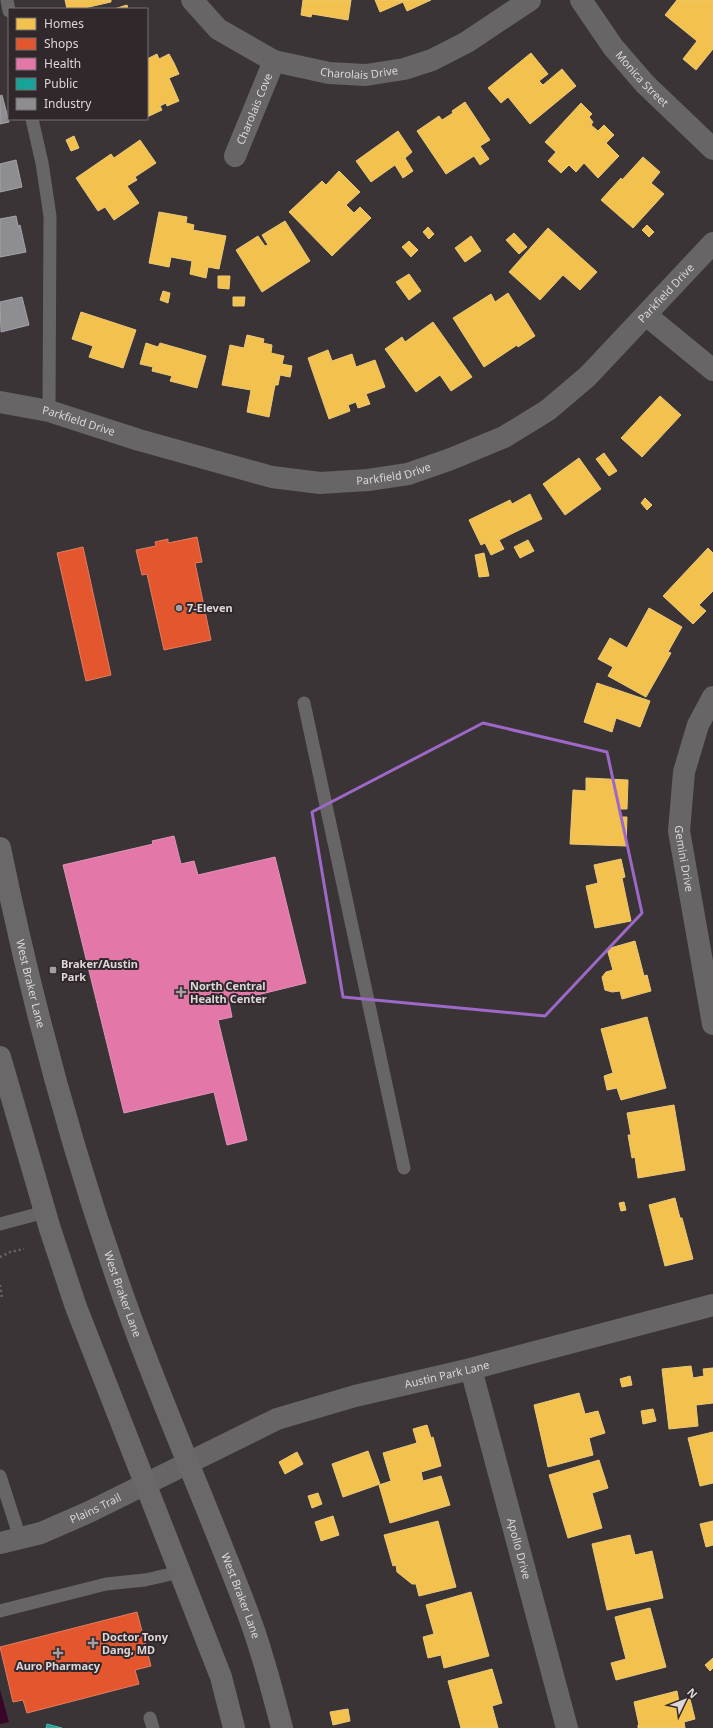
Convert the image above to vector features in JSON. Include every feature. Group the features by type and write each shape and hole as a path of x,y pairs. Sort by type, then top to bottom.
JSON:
{"main road":[{"name":"West Braker Lane","path":"0,848 7,912 82,1174 132,1320 187,1462 245,1604 268,1675 282,1728"},
{"path":"0,1057 45,1212 76,1307 221,1677 234,1728"}],"street":[{"name":"Charolais Drive","path":"192,0 218,28 274,61 329,73 366,75 404,69 432,60 467,42 530,0"},
{"name":"Monica Street","path":"581,0 613,47 645,84 713,149"},
{"name":"Charolais Cove","path":"235,156 274,61"},
{"name":"Parkfield Drive","path":"0,402 49,410 139,440 272,477 320,483 368,480 408,474 451,459 504,437 548,410 588,376 713,243"},
{"path":"646,315 713,370"},
{"name":"Gemini Drive","path":"713,697 698,725 684,772 679,831 713,1024"},
{"name":"Austin Park Lane","path":"187,1462 277,1419 355,1396 471,1369 713,1305"},
{"name":"Apollo Drive","path":"471,1369 568,1728"},
{"name":"Plains Trail","path":"10,1541 41,1533 89,1512 187,1462"}],"lane":[{"path":"32,120 42,163 50,216 49,410"},
{"path":"304,703 404,1168"},
{"path":"0,1224 45,1212"},
{"path":"0,1476 10,1541"},
{"path":"0,1611 106,1584 145,1580 180,1572"}],"path":[{"path":"0,1257 10,1252 24,1249"},
{"path":"0,1286 2,1298"}],"highlighted area":[{"path":"483,723 607,752 642,913 545,1016 343,997 312,812"}],"shaded area":[{"path":"0,1690 9,1722 0,1724"}],"building: Homes":[{"path":"65,0 111,0 111,2 84,8 67,8"},
{"path":"303,0 351,0 348,20 312,14 311,17 301,15"},
{"path":"375,0 431,0 407,11 403,2 380,12"},
{"path":"677,0 713,0 713,49 696,70 683,59 697,41 665,15"},
{"path":"127,5 128,8 117,8"},
{"path":"531,53 548,74 539,81 543,85 562,69 576,86 530,124 508,97 501,103 488,88"},
{"path":"157,54 159,59 169,54 179,74 169,78 179,101 167,106 166,103 160,106 162,110 148,117 148,58"},
{"path":"465,102 490,140 480,146 489,159 480,165 474,156 446,174 417,131 439,116 442,120 453,113 452,111"},
{"path":"581,103 592,114 589,117 593,122 591,125 598,131 604,125 614,135 606,143 619,156 598,178 584,163 576,172 569,165 561,173 548,161 556,152 545,142"},
{"path":"398,131 412,152 405,158 413,171 403,178 395,165 371,182 356,161"},
{"path":"74,136 79,148 71,151 66,140"},
{"path":"140,140 156,163 135,177 137,180 127,186 139,203 114,220 105,207 98,211 76,178 111,154 114,158"},
{"path":"643,157 660,172 651,183 664,194 633,228 601,200"},
{"path":"339,171 360,192 346,205 354,213 360,207 371,218 332,256 289,212 322,181 326,185"},
{"path":"159,212 187,217 186,223 194,225 193,230 226,236 219,269 208,267 206,278 190,274 192,261 171,257 169,267 149,263"},
{"path":"285,221 310,261 262,292 236,250 258,236 265,246 268,245 262,235"},
{"path":"647,225 654,232 649,237 642,230"},
{"path":"428,227 434,234 429,239 423,232"},
{"path":"548,228 597,272 580,290 563,275 540,300 509,272"},
{"path":"514,233 527,247 519,254 506,240"},
{"path":"471,236 481,251 465,262 455,248"},
{"path":"409,241 418,250 411,257 402,247"},
{"path":"409,274 421,291 409,300 396,282"},
{"path":"218,276 230,276 229,289 218,288"},
{"path":"163,291 170,293 168,303 160,300"},
{"path":"508,293 535,336 518,347 517,345 484,367 453,318 491,294 495,302"},
{"path":"233,297 245,297 244,306 233,306"},
{"path":"81,312 136,330 123,368 89,357 93,346 72,339"},
{"path":"433,322 472,377 451,391 440,375 416,392 385,349 402,337 405,342"},
{"path":"247,335 264,339 263,343 272,345 271,353 284,356 282,364 292,366 290,377 280,375 278,385 275,385 269,417 247,412 251,390 222,385 230,345 244,348"},
{"path":"146,343 158,347 160,343 206,356 197,388 170,381 172,376 152,371 153,367 140,364"},
{"path":"328,350 332,361 352,354 356,367 375,360 385,387 366,394 370,404 358,408 356,402 348,405 350,411 329,419 308,358"},
{"path":"660,396 681,415 642,457 621,438"},
{"path":"604,453 617,471 609,476 596,459"},
{"path":"579,458 601,489 565,515 543,484"},
{"path":"530,494 542,519 499,540 504,549 491,555 485,543 481,545 469,520 510,500 512,504"},
{"path":"645,498 652,505 647,510 641,503"},
{"path":"528,540 534,551 520,558 514,547"},
{"path":"708,548 713,553 713,591 699,605 706,611 693,624 663,596"},
{"path":"484,553 489,576 479,577 475,555"},
{"path":"649,608 682,627 668,652 671,653 646,697 608,676 613,667 598,659 610,638 627,648"},
{"path":"597,683 650,701 640,727 616,718 612,732 584,722"},
{"path":"586,778 628,780 627,809 620,809 620,817 627,817 626,846 570,844 573,790 586,791"},
{"path":"621,859 625,877 622,878 631,921 595,928 586,886 598,883 594,865"},
{"path":"635,941 644,976 647,975 651,991 622,999 620,991 612,992 605,990 602,977 606,972 613,970 607,949"},
{"path":"647,1017 666,1088 621,1100 617,1088 607,1090 604,1076 613,1073 601,1029"},
{"path":"674,1105 685,1170 638,1178 635,1157 632,1158 628,1135 631,1135 627,1113"},
{"path":"675,1198 693,1259 665,1266 649,1205"},
{"path":"624,1202 626,1210 621,1211 619,1203"},
{"path":"691,1366 693,1378 704,1376 703,1369 713,1368 713,1403 696,1405 698,1426 669,1429 662,1369"},
{"path":"630,1376 632,1385 622,1387 620,1379"},
{"path":"579,1393 585,1414 598,1411 605,1433 589,1438 593,1455 548,1467 534,1405"},
{"path":"653,1409 656,1421 643,1424 641,1411"},
{"path":"427,1425 431,1438 433,1437 441,1466 421,1472 423,1481 441,1476 450,1505 390,1523 379,1485 391,1481 383,1453 417,1443 413,1429"},
{"path":"713,1432 713,1483 700,1486 688,1438"},
{"path":"368,1451 380,1484 343,1497 332,1464"},
{"path":"297,1452 303,1464 285,1474 279,1462"},
{"path":"599,1460 608,1488 592,1493 602,1528 568,1538 549,1475"},
{"path":"318,1493 322,1504 312,1508 308,1496"},
{"path":"333,1516 339,1535 321,1541 315,1522"},
{"path":"438,1521 456,1587 419,1596 416,1584 412,1584 397,1572 396,1565 393,1566 384,1535"},
{"path":"713,1521 713,1545 706,1547 700,1524"},
{"path":"630,1535 635,1555 652,1551 663,1598 607,1610 592,1544"},
{"path":"471,1592 489,1656 444,1668 441,1655 428,1658 423,1637 434,1634 426,1605"},
{"path":"650,1608 666,1667 616,1680 611,1663 626,1659 615,1617"},
{"path":"713,1658 713,1668 710,1671 705,1665"},
{"path":"492,1669 502,1703 492,1706 498,1728 461,1728 448,1681"},
{"path":"677,1691 679,1702 690,1699 695,1719 684,1722 685,1728 638,1728 639,1725 634,1702"},
{"path":"348,1709 350,1721 333,1725 330,1712"}],"building: Shops":[{"name":"7-Eleven","path":"197,537 202,562 195,563 211,640 164,650 147,574 142,575 136,550 156,546 155,542 168,539 168,543"},
{"path":"83,547 111,675 86,681 57,553"},
{"path":"137,1612 151,1666 135,1670 139,1684 27,1713 23,1700 13,1702 0,1647"}],"building: Health":[{"name":"North Central Health Center","path":"174,836 181,864 194,861 198,875 275,857 306,983 229,1002 232,1017 218,1020 247,1140 227,1145 214,1092 124,1113 63,865 153,844 152,841"}],"building: Public":[{"path":"47,1724 62,1728 46,1728"}],"building: Industry":[{"path":"2,95 9,122 0,124 0,96"},
{"path":"16,160 22,187 0,192 0,164"},
{"path":"16,216 18,226 20,225 26,252 0,257 0,219"},
{"path":"22,297 29,325 1,332 0,302"}],"place":[{"name":"7-Eleven","path":"179,608"},
{"name":"Braker/Austin Park","path":"53,970"},
{"name":"North Central Health Center","path":"181,992"},
{"name":"Doctor Tony Dang, MD","path":"93,1643"},
{"name":"Auro Pharmacy","path":"58,1653"}]}
